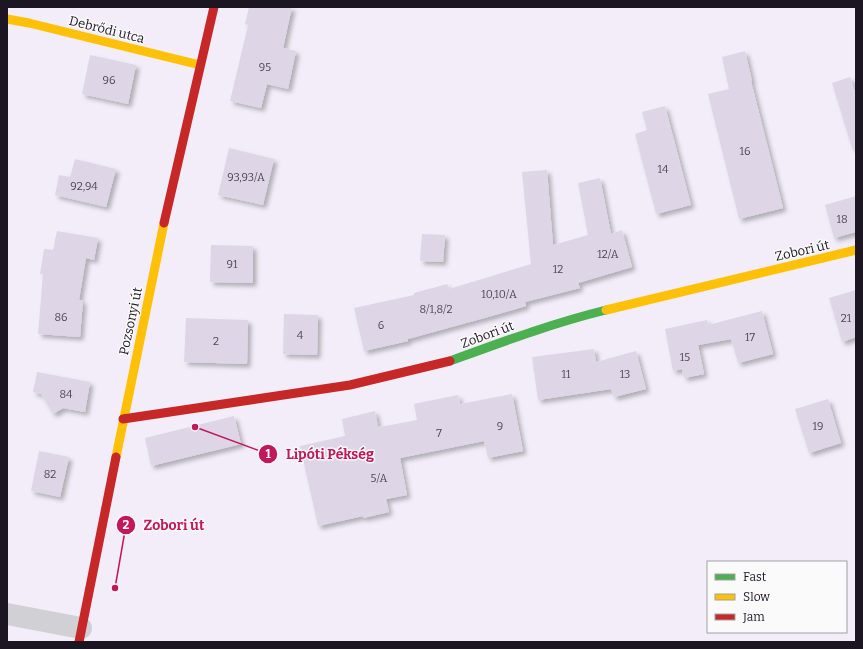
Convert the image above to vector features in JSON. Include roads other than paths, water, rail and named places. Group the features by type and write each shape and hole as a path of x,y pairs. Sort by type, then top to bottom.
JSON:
{"street":[{"name":"Pozsonyi út","path":"80,635 159,244 214,7"},
{"name":"Debrődi utca","path":"7,19 29,23 200,66"},
{"name":"Zobori út","path":"123,419 350,385 446,362 574,318 856,250"},
{"path":"7,614 80,635"}],"place":[{"name":"Lipóti Pékség","path":"195,427"},
{"name":"Zobori út","path":"115,588"}]}
